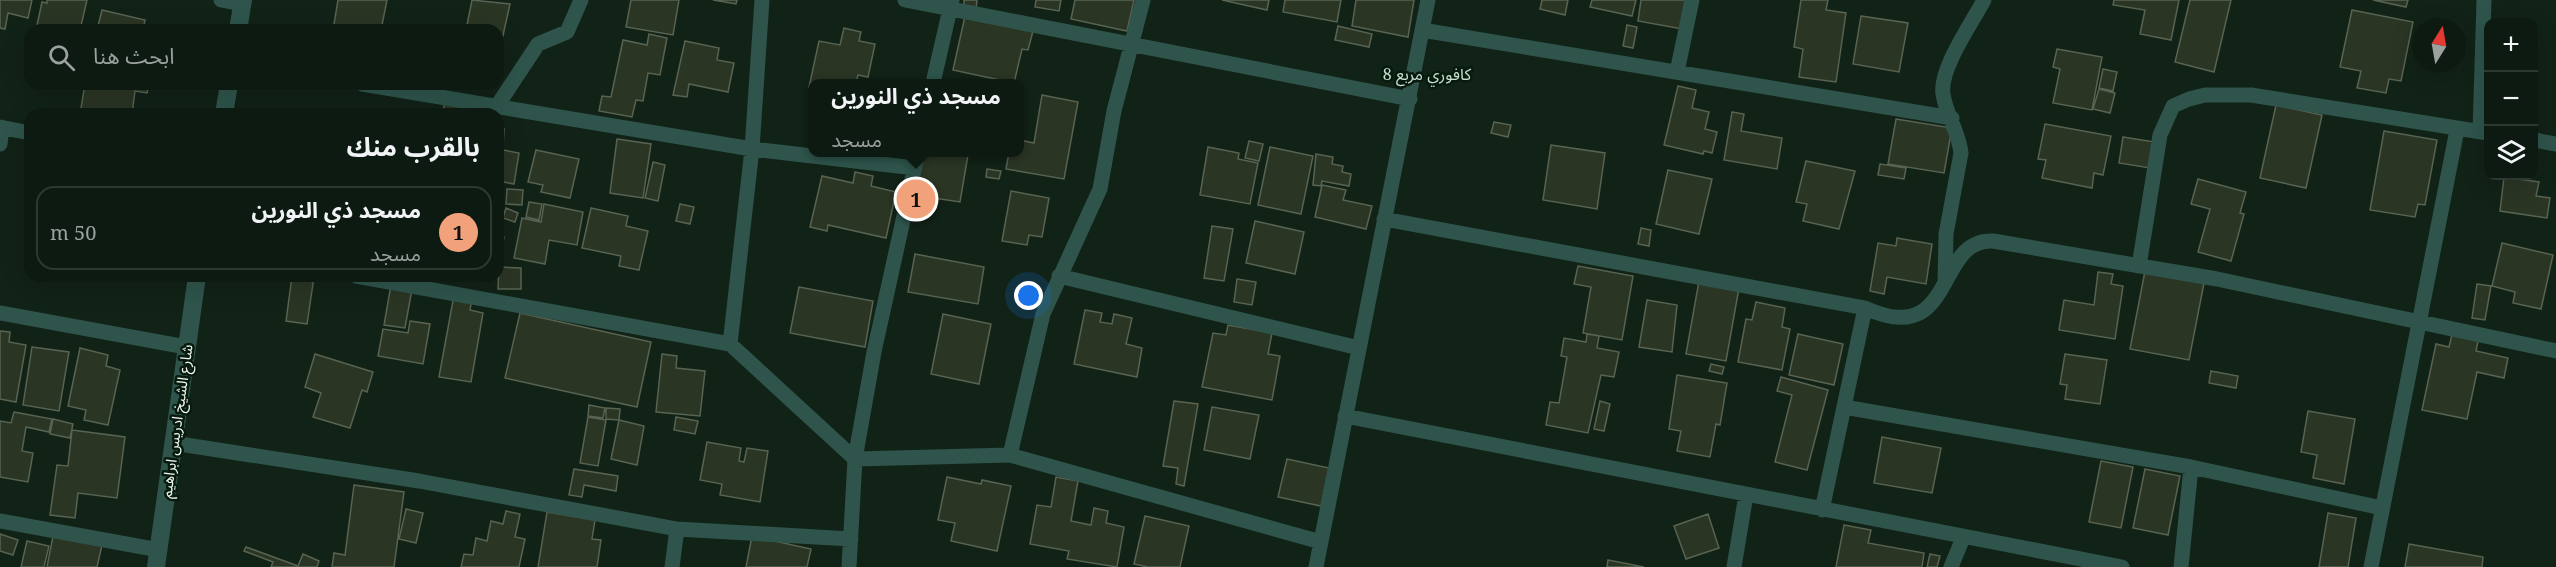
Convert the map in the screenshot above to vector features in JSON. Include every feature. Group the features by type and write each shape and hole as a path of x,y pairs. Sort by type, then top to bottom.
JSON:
{"street":[{"path":"221,0 242,2 239,24"},
{"path":"497,106 538,44 567,32 581,0"},
{"path":"730,344 752,149 762,0"},
{"path":"905,0 951,5 1132,46 1410,99"},
{"path":"1010,455 1043,314 1100,189 1114,111 1143,0"},
{"path":"1316,567 1428,0"},
{"path":"1677,72 1692,0"},
{"path":"1945,283 1946,234 1961,153 1952,118 1944,99 1943,85 1949,65 1984,0"},
{"path":"2484,0 2484,126"},
{"path":"934,79 951,5"},
{"path":"1422,30 1952,118"},
{"path":"225,108 228,90"},
{"path":"399,90 752,149 808,153"},
{"path":"2139,266 2160,135 2174,106 2189,99 2205,95 2251,95 2457,130 2484,132"},
{"path":"0,144 1,128 24,132"},
{"path":"2370,567 2457,130"},
{"path":"2538,141 2556,144"},
{"path":"849,567 855,459 874,352 917,160 872,157"},
{"path":"1384,219 1865,308 1884,316 1913,314 1926,309 1936,299 1964,252 1984,240 2139,266 2420,321 2556,351"},
{"path":"1059,276 1359,348"},
{"name":"شارع الشيخ ادريس ابراهيم","path":"157,559 196,282"},
{"path":"389,282 730,344 855,459 1010,455 1321,542"},
{"path":"1822,510 1865,308"},
{"path":"0,313 186,347"},
{"path":"1844,408 2191,467 2382,508"},
{"path":"1346,416 1963,538 2122,567"},
{"path":"173,443 419,481 677,529 851,539"},
{"path":"2181,567 2191,467"},
{"path":"1734,567 1746,495"},
{"path":"0,521 157,559"},
{"path":"672,567 677,529"},
{"path":"1952,567 1963,538"}],"building":[{"path":"0,0 32,0 28,18 8,13 5,29 0,28"},
{"path":"47,0 87,0 81,24 37,24 42,2 47,3"},
{"path":"338,0 387,0 382,24 334,24"},
{"path":"472,0 510,4 504,31 504,24 467,24"},
{"path":"631,0 679,0 673,35 626,27"},
{"path":"713,0 737,0 736,4"},
{"path":"964,0 977,0 976,9 964,8"},
{"path":"1036,0 1061,0 1059,11 1035,7"},
{"path":"1075,0 1134,0 1127,31 1071,19"},
{"path":"1222,0 1269,0 1267,10"},
{"path":"1285,0 1341,0 1337,22 1283,12"},
{"path":"1356,0 1414,0 1408,37 1352,26"},
{"path":"1542,0 1568,0 1565,15 1540,9"},
{"path":"1592,0 1636,0 1632,16 1590,7"},
{"path":"1641,0 1687,0 1682,29 1638,21"},
{"path":"1801,0 1828,0 1826,10 1846,13 1836,82 1799,77 1803,49 1794,47"},
{"path":"2114,0 2179,0 2171,40 2140,34 2145,10 2113,5"},
{"path":"2190,0 2231,0 2214,72 2175,62"},
{"path":"2373,0 2408,0 2406,7"},
{"path":"102,10 145,20 144,24 98,24"},
{"path":"2352,10 2412,22 2401,81 2389,79 2386,93 2357,88 2361,71 2340,67"},
{"path":"965,16 1033,31 1028,50 1022,49 1015,79 995,79 953,70"},
{"path":"1861,16 1908,23 1899,72 1853,64"},
{"path":"1627,25 1637,27 1633,48 1623,46"},
{"path":"1338,26 1372,34 1369,47 1335,40"},
{"path":"844,28 861,32 859,41 875,44 868,77 858,75 857,79 811,79 819,41 840,45"},
{"path":"649,34 667,38 660,75 648,73 643,101 636,100 632,117 599,111 602,96 611,97 623,40 647,45"},
{"path":"685,41 719,48 717,60 734,63 728,92 689,84 687,97 673,95"},
{"path":"2057,49 2102,57 2092,110 2053,103 2060,69 2053,67"},
{"path":"2103,69 2117,72 2113,91 2099,88"},
{"path":"1678,86 1696,90 1692,108 1709,112 1705,129 1717,132 1712,153 1704,151 1703,154 1664,145"},
{"path":"2099,89 2115,93 2110,113 2093,109"},
{"path":"84,90 148,90 147,93 135,91 133,108 81,108"},
{"path":"1042,95 1078,102 1064,179 1006,169 1008,157 1024,157 1024,141 1034,143"},
{"path":"445,98 483,104 482,108 444,108"},
{"path":"2276,105 2322,115 2306,188 2260,178"},
{"path":"1732,112 1744,114 1741,131 1782,138 1777,169 1724,160"},
{"path":"1896,119 1952,128 1944,173 1888,164"},
{"path":"1494,122 1511,125 1508,137 1491,133"},
{"path":"2045,124 2111,136 2103,175 2094,173 2092,188 2042,178 2046,160 2038,159"},
{"path":"2384,131 2437,140 2425,205 2418,204 2415,217 2370,210"},
{"path":"2123,137 2155,142 2150,168 2119,163"},
{"path":"617,139 651,144 643,198 610,193"},
{"path":"1249,141 1263,144 1259,161 1245,158"},
{"path":"1551,145 1605,153 1597,209 1543,200"},
{"path":"1208,147 1239,153 1238,159 1258,163 1250,204 1200,195"},
{"path":"1270,147 1313,156 1301,214 1258,205"},
{"path":"504,150 519,153 514,184 504,182"},
{"path":"536,150 579,159 570,198 541,192 543,185 528,182"},
{"path":"1316,154 1333,157 1332,164 1343,166 1342,172 1351,174 1349,186 1322,181 1321,186 1313,185"},
{"path":"920,157 968,157 960,202 914,195"},
{"path":"1806,161 1855,171 1839,229 1803,221 1807,204 1796,202"},
{"path":"653,162 665,165 658,201 645,198"},
{"path":"1880,164 1906,168 1904,179 1878,175"},
{"path":"987,169 1001,171 999,179 986,177"},
{"path":"1668,170 1712,179 1699,234 1656,224"},
{"path":"855,172 873,176 871,186 896,192 886,238 828,225 827,231 810,227 822,176 853,183"},
{"path":"2198,179 2246,192 2240,213 2244,214 2231,261 2198,252 2210,209 2191,204"},
{"path":"2504,180 2539,182 2536,196 2550,198 2547,218 2500,211"},
{"path":"1322,185 1346,190 1343,200 1372,206 1366,229 1315,217"},
{"path":"507,189 523,190 522,205 506,204"},
{"path":"1011,191 1049,198 1042,237 1029,235 1027,245 1002,241"},
{"path":"529,202 542,204 539,220 526,217"},
{"path":"544,204 583,212 577,245 549,240 545,264 514,258 522,218 541,222"},
{"path":"680,204 694,207 690,224 676,221"},
{"path":"506,208 518,213 515,222 504,218"},
{"path":"591,208 628,216 626,226 648,231 639,270 619,266 621,256 582,248"},
{"path":"1255,221 1304,232 1295,274 1246,263"},
{"path":"1212,226 1233,229 1224,281 1204,278"},
{"path":"1641,228 1651,230 1649,246 1638,244"},
{"path":"1897,238 1932,244 1926,284 1887,277 1884,294 1870,291 1878,243 1896,246"},
{"path":"2502,243 2553,255 2541,309 2513,303 2515,292 2492,286"},
{"path":"915,254 984,267 978,304 908,292"},
{"path":"1578,266 1633,276 1622,340 1583,333 1591,287 1574,284"},
{"path":"504,267 521,268 521,289 498,289 498,282 504,282"},
{"path":"2145,271 2204,283 2189,360 2130,349"},
{"path":"2098,272 2113,274 2111,284 2123,286 2115,339 2059,330 2064,300 2094,305"},
{"path":"1237,279 1256,282 1252,305 1234,302"},
{"path":"1699,281 1739,288 1726,361 1686,354"},
{"path":"291,282 313,282 307,324 286,321"},
{"path":"2477,284 2491,286 2485,320 2472,318"},
{"path":"391,285 412,289 405,328 384,325"},
{"path":"799,287 873,301 865,347 790,333"},
{"path":"454,295 472,298 470,310 483,313 471,382 439,377"},
{"path":"1647,300 1677,305 1672,352 1639,347"},
{"path":"1756,302 1785,308 1782,327 1790,329 1782,370 1738,362 1746,319 1752,320"},
{"path":"1085,310 1102,313 1100,322 1112,324 1114,314 1132,318 1126,344 1142,348 1137,377 1074,364"},
{"path":"520,313 651,342 637,407 505,378"},
{"path":"943,314 991,324 979,384 931,374"},
{"path":"410,321 430,324 423,364 378,356 383,329 408,333"},
{"path":"1228,325 1272,333 1268,354 1280,356 1272,400 1202,387 1213,333 1226,335"},
{"path":"2453,330 2479,336 2476,351 2508,358 2504,378 2477,372 2467,419 2422,410 2436,344 2449,347"},
{"path":"0,331 10,332 9,342 26,345 16,402 0,399"},
{"path":"1587,334 1599,336 1597,348 1619,352 1614,377 1601,375 1588,433 1546,425 1550,402 1559,403 1567,357 1561,356 1564,338 1586,342"},
{"path":"1798,334 1843,344 1834,385 1789,375"},
{"path":"32,347 69,352 59,411 23,405"},
{"path":"80,348 108,355 106,366 120,370 108,425 84,420 86,410 68,406"},
{"path":"315,354 373,372 367,392 362,390 350,428 313,417 321,393 305,387"},
{"path":"662,354 677,356 676,368 705,371 700,416 656,412"},
{"path":"2065,354 2107,360 2100,404 2065,399 2067,385 2060,384"},
{"path":"1711,364 1724,367 1722,374 1709,371"},
{"path":"2211,371 2238,376 2236,388 2209,383"},
{"path":"1677,375 1727,383 1720,425 1716,424 1710,457 1677,451 1681,431 1669,429"},
{"path":"1781,377 1828,390 1807,470 1775,462 1792,395 1777,391"},
{"path":"1174,401 1198,404 1184,486 1176,484 1178,468 1163,466"},
{"path":"1600,401 1610,404 1604,431 1594,429"},
{"path":"589,405 605,408 603,418 588,416"},
{"path":"1212,407 1259,415 1250,459 1204,450"},
{"path":"606,408 620,409 619,420 606,419"},
{"path":"2308,411 2355,419 2344,484 2313,478 2317,455 2301,452"},
{"path":"14,412 52,419 49,432 26,427 22,451 33,453 28,482 0,477 0,421 11,423"},
{"path":"588,417 606,420 598,466 580,463"},
{"path":"676,417 698,421 695,434 674,430"},
{"path":"53,419 73,424 70,438 50,434"},
{"path":"619,420 644,426 637,465 611,459"},
{"path":"72,430 125,437 117,498 78,493 75,518 50,515 57,465 68,466"},
{"path":"1882,437 1941,448 1932,493 1874,483"},
{"path":"707,442 741,448 739,461 744,462 747,448 768,451 760,502 720,495 722,484 700,480"},
{"path":"1287,459 1329,468 1321,506 1278,497"},
{"path":"2101,461 2133,467 2121,528 2089,522"},
{"path":"574,469 618,476 616,491 584,485 582,497 569,495"},
{"path":"2145,469 2180,476 2168,535 2133,528"},
{"path":"947,477 981,484 982,480 1011,486 997,551 951,541 955,523 938,520"},
{"path":"1056,477 1078,481 1071,521 1091,525 1094,508 1108,511 1106,523 1124,527 1117,567 1067,559 1069,551 1030,544 1037,505 1051,507"},
{"path":"354,485 404,492 394,567 332,567 334,553 345,555"},
{"path":"406,509 423,513 416,543 399,539"},
{"path":"506,511 520,514 515,537 525,539 519,567 461,567 464,554 473,555 476,538 487,541 491,521 503,524"},
{"path":"547,512 595,520 592,539 601,540 597,567 538,567"},
{"path":"2328,513 2356,518 2348,567 2319,567"},
{"path":"1708,514 1719,548 1686,559 1674,526"},
{"path":"1145,516 1189,526 1180,567 1148,567 1134,564"},
{"path":"1844,525 1871,530 1868,543 1924,553 1922,567 1836,567"},
{"path":"0,534 18,540 13,555 0,551"},
{"path":"53,536 102,545 97,567 47,567"},
{"path":"752,536 811,549 807,567 746,567"},
{"path":"27,541 49,546 44,567 21,567"},
{"path":"2409,544 2483,557 2482,567 2405,567"},
{"path":"246,547 298,566 303,554 319,561 317,567 271,567 273,562 244,551"},
{"path":"1930,554 1940,556 1937,567 1927,567"},
{"path":"1608,560 1644,567 1607,567"}],"place":[{"name":"مسجد ذي النورين","path":"916,199"}],"district":[{"name":"كافوري مربع 8","path":"1427,74"}]}
